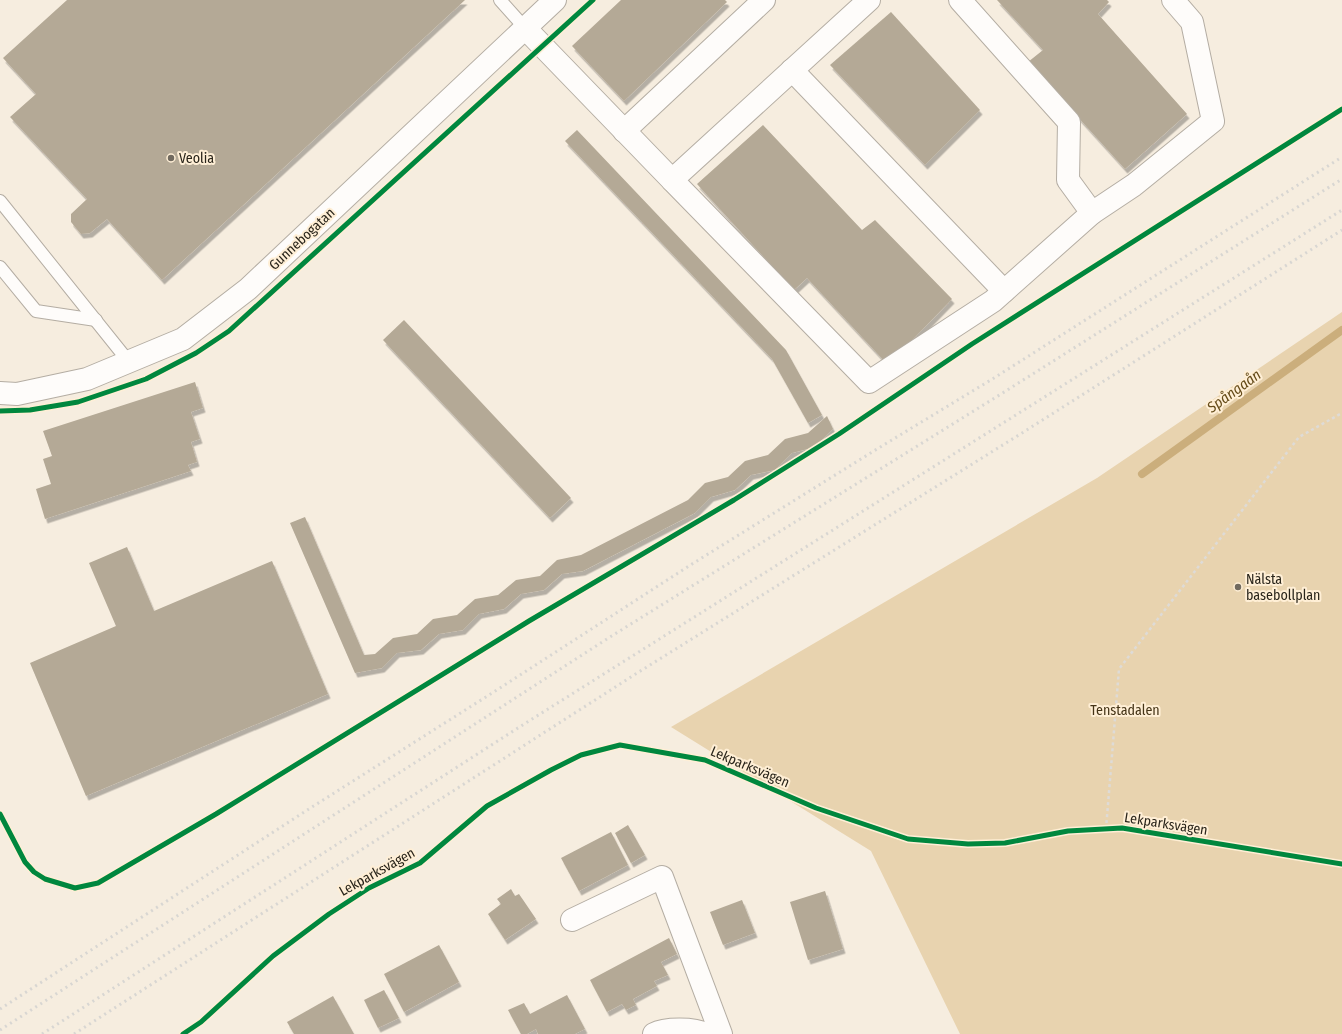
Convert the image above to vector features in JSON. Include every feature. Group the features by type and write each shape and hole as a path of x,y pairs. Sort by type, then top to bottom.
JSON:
{"street":[{"name":"Gunnebogatan","path":"0,393 17,394 87,379 183,339 248,289 555,0"},
{"path":"624,131 764,0"},
{"path":"672,180 869,0"},
{"path":"960,0 1069,122 1068,180 1092,213"},
{"path":"525,28 869,382 992,301 1092,213 1134,185 1213,121 1192,22 1173,0"},
{"path":"792,70 1004,291"},
{"path":"572,920 662,876 721,1034"},
{"path":"654,1034 661,1030 699,1030 706,1034"}],"lane":[{"path":"500,0 525,28"},
{"path":"0,201 129,362"},
{"path":"0,267 36,311 96,320"}],"path":[{"path":"1108,829 1119,669 1299,436 1342,413"}],"green space":[{"name":"Tenstadalen","path":"1342,312 1342,1034 960,1034 871,851 671,727 1097,478"}],"building":[{"name":"Veolia","path":"67,0 465,0 162,280 107,219 90,233 81,234 71,222 71,214 87,199 10,117 36,94 3,58"},
{"path":"621,0 725,0 727,2 624,101 572,46"},
{"path":"997,0 1107,0 1109,2 1098,14 1187,114 1125,169 1028,62 1043,50"},
{"path":"891,12 980,110 925,165 830,65"},
{"path":"763,125 862,230 875,220 952,299 888,365 807,278 794,290 697,184"},
{"path":"577,130 786,350 822,415 808,423 772,359 565,141"},
{"path":"404,320 571,498 550,518 383,340"},
{"path":"195,382 203,408 191,412 200,439 191,442 197,462 188,465 191,471 45,519 36,489 51,484 43,459 52,456 43,431"},
{"path":"827,416 833,429 815,447 792,453 775,470 751,475 735,490 711,497 695,513 583,571 562,574 544,590 521,594 504,609 479,614 463,630 439,634 421,650 397,653 382,668 355,673 290,523 305,517 364,655 375,654 393,638 417,634 433,619 457,615 475,599 498,595 516,580 540,576 557,560 581,555 688,500 705,483 728,477 745,461 768,455 785,439 808,433"},
{"path":"127,547 154,611 272,561 328,694 86,796 30,663 116,626 89,563"},
{"path":"628,825 645,855 631,863 615,833"},
{"path":"611,832 628,865 579,891 561,858"},
{"path":"511,889 515,896 519,894 536,919 505,940 488,914 501,904 497,899"},
{"path":"825,891 843,949 808,960 790,902"},
{"path":"742,900 755,933 723,945 710,912"},
{"path":"669,938 677,954 661,962 668,975 654,981 657,986 633,999 636,1005 626,1010 622,1004 607,1012 590,980"},
{"path":"439,945 459,982 404,1012 384,974"},
{"path":"384,990 399,1018 378,1028 364,1000"},
{"path":"567,995 585,1029 575,1034 538,1034 536,1029 527,1034 521,1034 508,1010 524,1003 530,1014"},
{"path":"333,996 354,1034 294,1034 287,1022"}],"waterway":[{"name":"Spångaån","path":"1142,474 1342,330"}],"railway":[{"path":"0,1009 692,564 994,378 1342,157"},
{"path":"0,1030 610,637 1001,394 1342,179"},
{"path":"42,1034 521,726 1342,210"},
{"path":"74,1034 634,675 1022,433 1342,230"}],"cycle path":[{"path":"0,411 30,410 78,402 146,379 196,353 229,331 593,0"},
{"path":"0,814 25,862 34,872 45,879 75,888 98,883 216,814 529,621 734,500 839,434 972,344 1342,109"},
{"name":"Lekparksvägen","path":"183,1034 201,1022 273,956 329,914 369,888 420,863 487,806 581,755 620,745 705,760 816,808 908,839 968,844 1005,843 1068,831 1122,828 1342,864"}],"place":[{"name":"Veolia","path":"171,158"},
{"name":"Nälsta basebollplan","path":"1238,587"}]}
